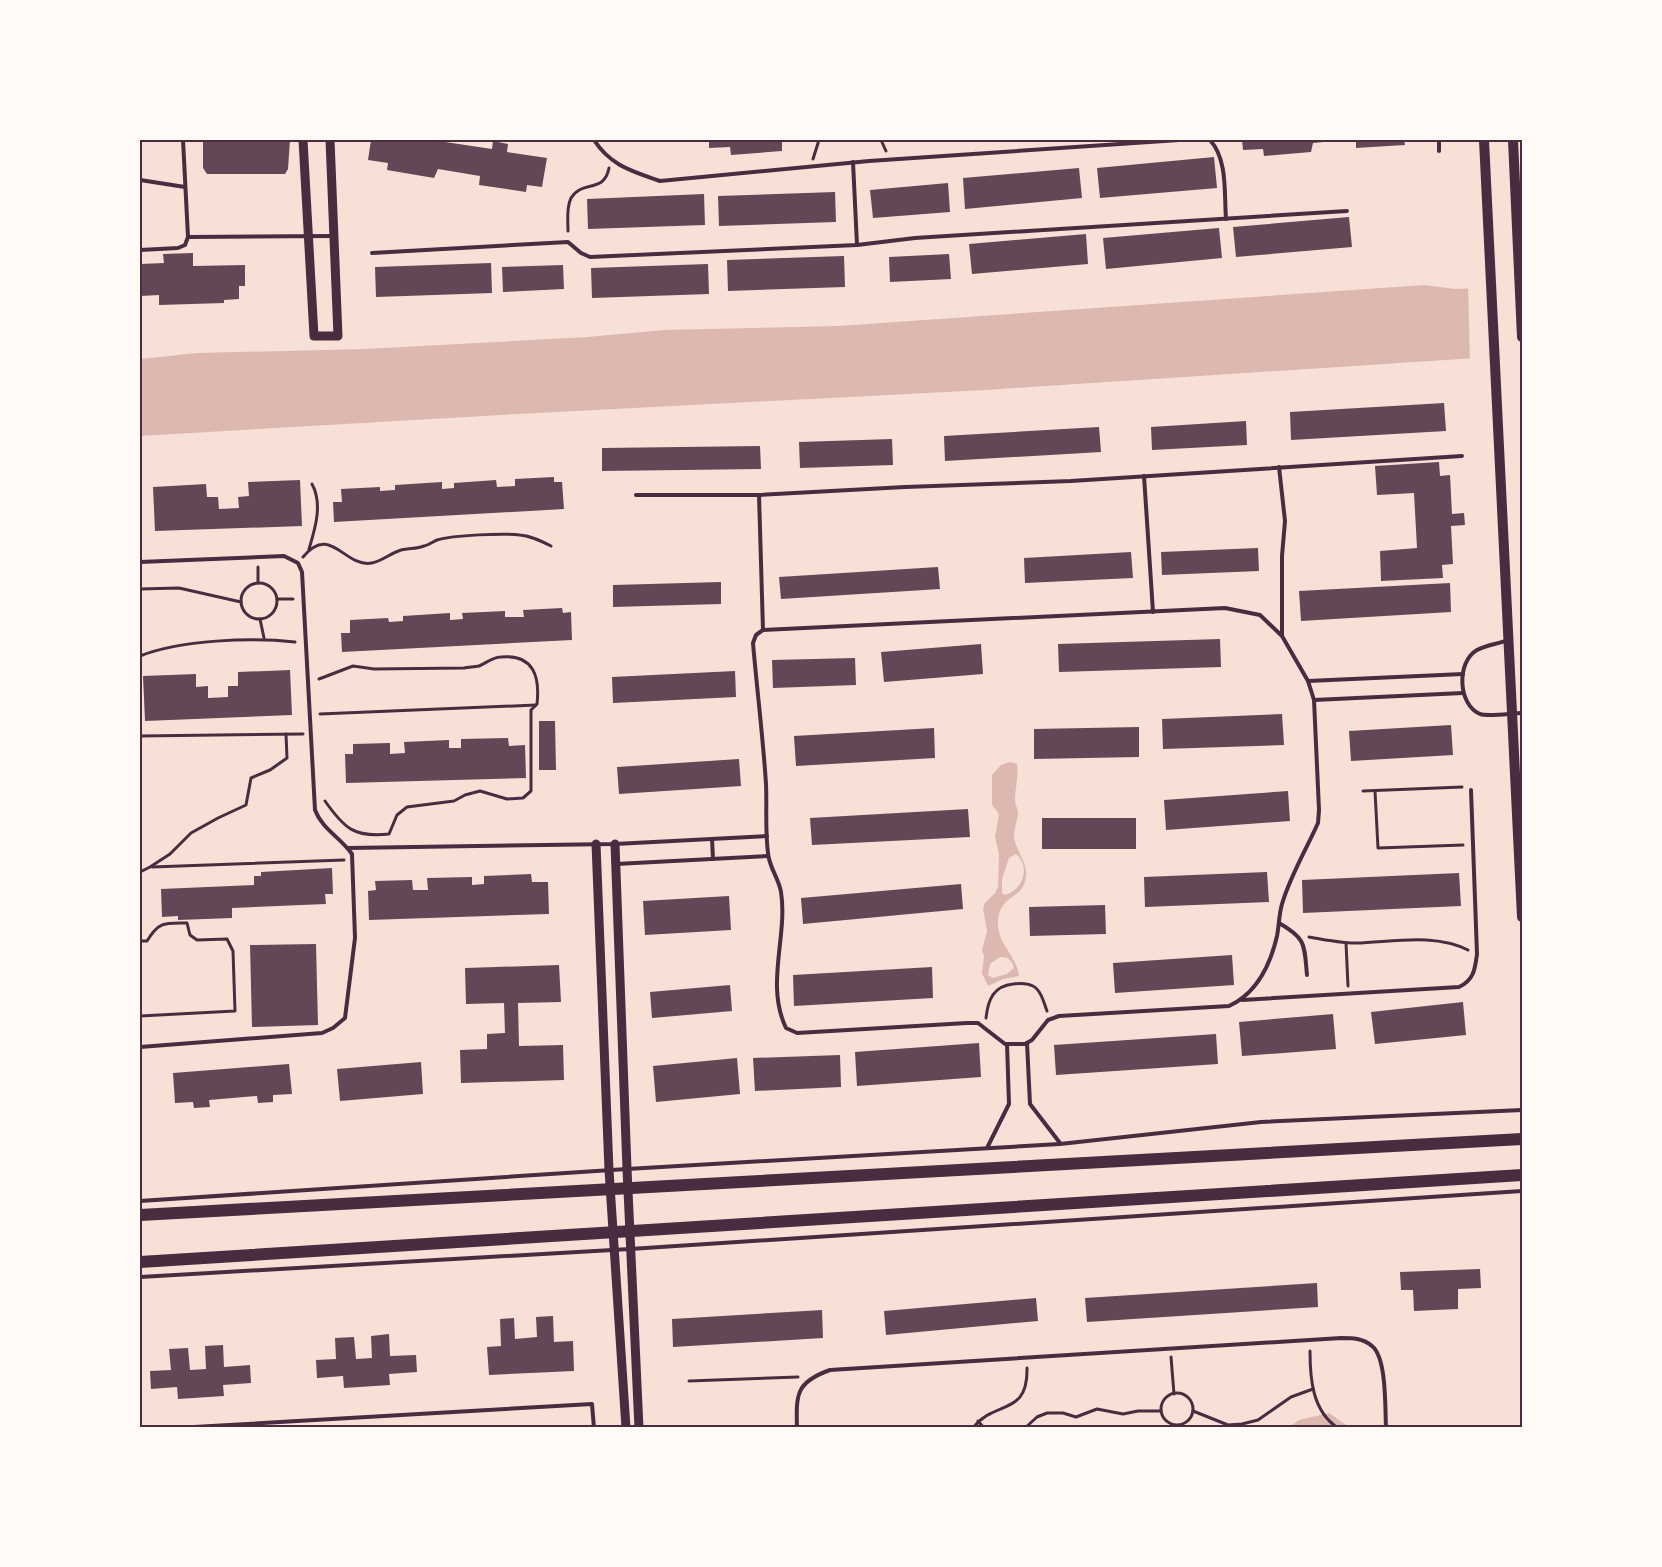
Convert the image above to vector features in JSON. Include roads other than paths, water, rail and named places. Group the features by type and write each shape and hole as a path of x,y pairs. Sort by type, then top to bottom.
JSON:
{"main road":[{"path":"1484,140 1509,640 1518,713 1522,916"},
{"path":"1513,140 1522,337"},
{"path":"140,1215 1522,1138"},
{"path":"140,1262 1522,1175"}],"street":[{"path":"303,140 314,336 338,336 330,140"},
{"path":"596,844 610,1190 626,1428"},
{"path":"615,844 639,1428"}],"lane":[{"path":"140,250 178,248 185,245 188,237 183,140"},
{"path":"594,140 610,160 660,181 853,162 1179,140"},
{"path":"1088,140 1088,146"},
{"path":"1210,140 1221,159 1226,219"},
{"path":"1439,140 1439,151"},
{"path":"853,162 857,245"},
{"path":"140,180 185,187"},
{"path":"372,253 568,242 590,257 857,245 915,238 1347,211"},
{"path":"188,237 334,236"},
{"path":"636,495 759,495 1071,481 1462,456"},
{"path":"1279,467 1285,521 1282,556 1282,636"},
{"path":"1144,476 1153,612"},
{"path":"759,495 763,630"},
{"path":"140,562 284,556 298,563 302,572 304,599 315,810 319,822 344,842 352,854 355,938 345,1018 333,1028 322,1033 140,1047"},
{"path":"1225,608 1260,615 1282,636 1308,681 1314,700 1318,823 1289,885 1282,905 1272,954 1264,973 1255,987 1241,1000 1229,1006 1059,1016 1048,1020 1038,1035 1027,1043 1007,1044 978,1023 797,1033 786,1028 780,1007 777,967 781,892 768,856 766,785 753,643 756,635 763,630 1225,608"},
{"path":"1509,640 1476,651 1468,659 1462,674 1463,693 1473,709 1482,715 1518,713"},
{"path":"1308,681 1462,674"},
{"path":"1314,700 1463,693"},
{"path":"1241,1000 1459,987 1466,984 1472,978 1477,954 1471,790"},
{"path":"348,848 615,844 767,836"},
{"path":"712,839 713,859"},
{"path":"616,864 768,856"},
{"path":"1279,923 1298,935 1304,944 1307,975"},
{"path":"1027,1043 1030,1104 1060,1144"},
{"path":"987,1148 1009,1104 1007,1044"},
{"path":"140,1201 627,1168 1060,1144 1261,1122 1522,1110"},
{"path":"140,1277 614,1250 1522,1191"},
{"path":"797,1428 796,1405 801,1387 812,1376 830,1370 1356,1338 1373,1347 1379,1360 1383,1376 1386,1428"},
{"path":"176,1428 592,1404 594,1428"}]}
